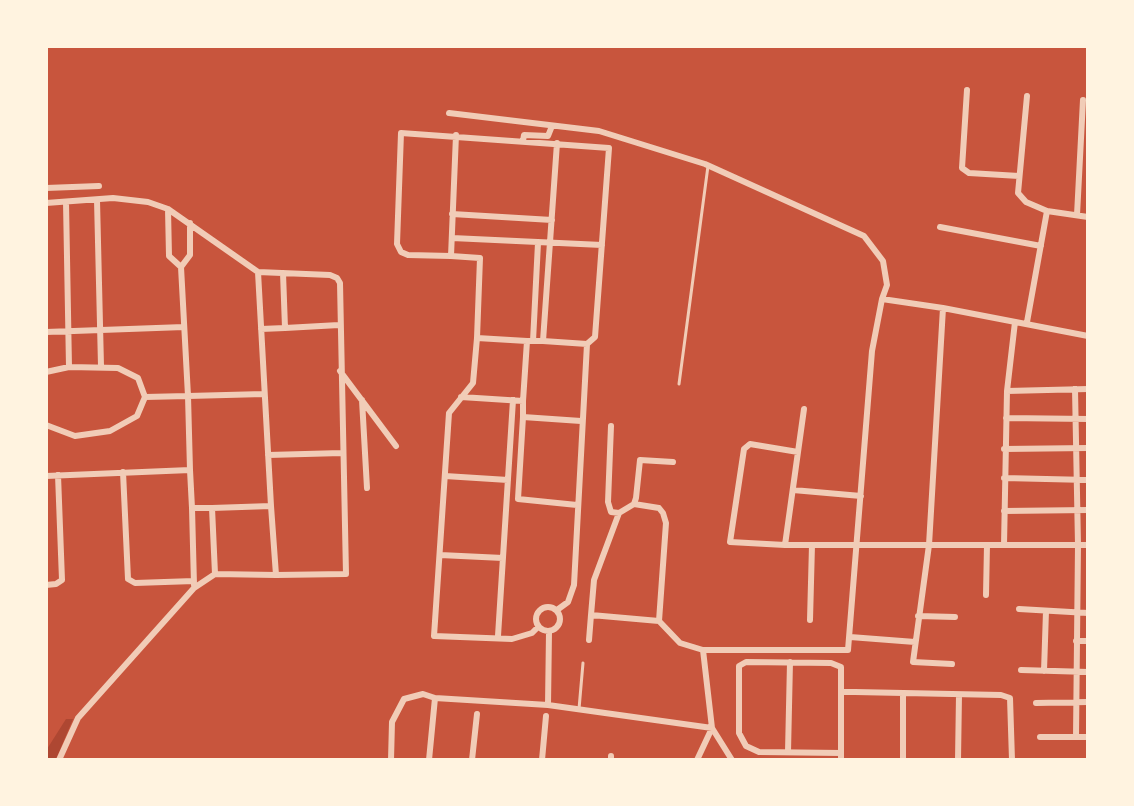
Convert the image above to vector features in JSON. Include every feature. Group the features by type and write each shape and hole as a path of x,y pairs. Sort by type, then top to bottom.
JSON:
{"street":[{"path":"967,90 962,168 969,173 1019,176"},
{"path":"1027,96 1018,193 1026,202 1047,211 1088,217"},
{"path":"1077,215 1083,100"},
{"path":"449,113 599,132 708,166 864,236 883,261 887,285 872,351 848,650 703,650 680,643 659,621 591,615"},
{"path":"523,141 524,135 548,136 552,126"},
{"path":"538,627 532,633 522,637 434,636 449,414 473,383 480,258 408,255 401,252 397,244 401,133 456,135 609,148 595,337 587,344 572,594 557,610"},
{"path":"451,256 456,135"},
{"path":"543,341 557,143"},
{"path":"46,188 99,186"},
{"path":"46,203 129,199 168,209 258,273 330,275 337,278 340,283 339,325 346,574 215,574 194,585 78,718 59,759"},
{"path":"97,200 101,366"},
{"path":"66,202 69,367"},
{"path":"168,209 169,256 181,267"},
{"path":"1027,322 1047,211"},
{"path":"452,214 552,220"},
{"path":"190,224 190,255 181,267 194,585"},
{"path":"940,227 1041,246"},
{"path":"452,238 602,245"},
{"path":"538,243 523,401 518,499 578,505"},
{"path":"258,273 276,575"},
{"path":"283,273 285,328"},
{"path":"882,299 1027,322 1088,336"},
{"path":"943,308 929,545 913,662 952,664"},
{"path":"1004,545 1004,449 1007,391 1016,322"},
{"path":"261,329 339,325"},
{"path":"46,332 184,327"},
{"path":"477,338 587,344"},
{"path":"46,372 69,367 118,368 138,378 144,397 144,405 137,416 110,431 75,436 46,425"},
{"path":"340,370 396,446"},
{"path":"1075,389 1078,545 1076,737"},
{"path":"1007,391 1088,389"},
{"path":"144,397 264,394"},
{"path":"461,397 523,401"},
{"path":"362,399 366,488"},
{"path":"498,636 513,400"},
{"path":"785,545 804,409"},
{"path":"523,417 581,421"},
{"path":"1006,418 1088,419"},
{"path":"611,426 608,502 611,512 619,513 634,504 659,508 666,523 659,621"},
{"path":"798,453 750,444 744,449 730,542 785,545 1088,545"},
{"path":"1004,449 1088,448"},
{"path":"268,455 342,453"},
{"path":"634,504 640,460 673,462"},
{"path":"46,476 190,470"},
{"path":"123,472 128,579 135,583 194,585"},
{"path":"46,585 56,585 62,580 58,475"},
{"path":"445,476 508,480"},
{"path":"1004,478 1088,480"},
{"path":"793,490 861,496"},
{"path":"192,508 271,506"},
{"path":"212,508 215,574"},
{"path":"1004,511 1088,510"},
{"path":"589,640 594,580 619,513"},
{"path":"810,620 812,545"},
{"path":"986,596 987,545"},
{"path":"440,555 503,558"},
{"path":"551,607 560,615 559,626 549,632 538,627 536,620 538,612 543,608 551,607"},
{"path":"1019,609 1088,613"},
{"path":"1044,671 1046,611"},
{"path":"918,616 955,617"},
{"path":"548,705 549,632"},
{"path":"850,638 915,642"},
{"path":"1076,641 1088,641"},
{"path":"703,650 712,728 732,759"},
{"path":"746,662 790,662 840,667 841,756 759,752 746,746 741,738 740,666 746,662"},
{"path":"788,752 790,662"},
{"path":"1021,670 1088,672"},
{"path":"841,692 1001,695 1010,698 1012,759"},
{"path":"903,693 903,759"},
{"path":"391,759 392,722 404,699 423,694 435,698 548,705 712,728"},
{"path":"958,759 959,695"},
{"path":"429,759 435,698"},
{"path":"1036,703 1088,702"},
{"path":"472,759 477,714"},
{"path":"542,759 546,716"},
{"path":"697,759 712,728"},
{"path":"1040,737 1088,737"}],"lane":[{"path":"679,384 708,166"},
{"path":"579,709 583,663"}],"shaded area":[{"path":"66,719 73,719 56,759 47,759 47,749"}]}
